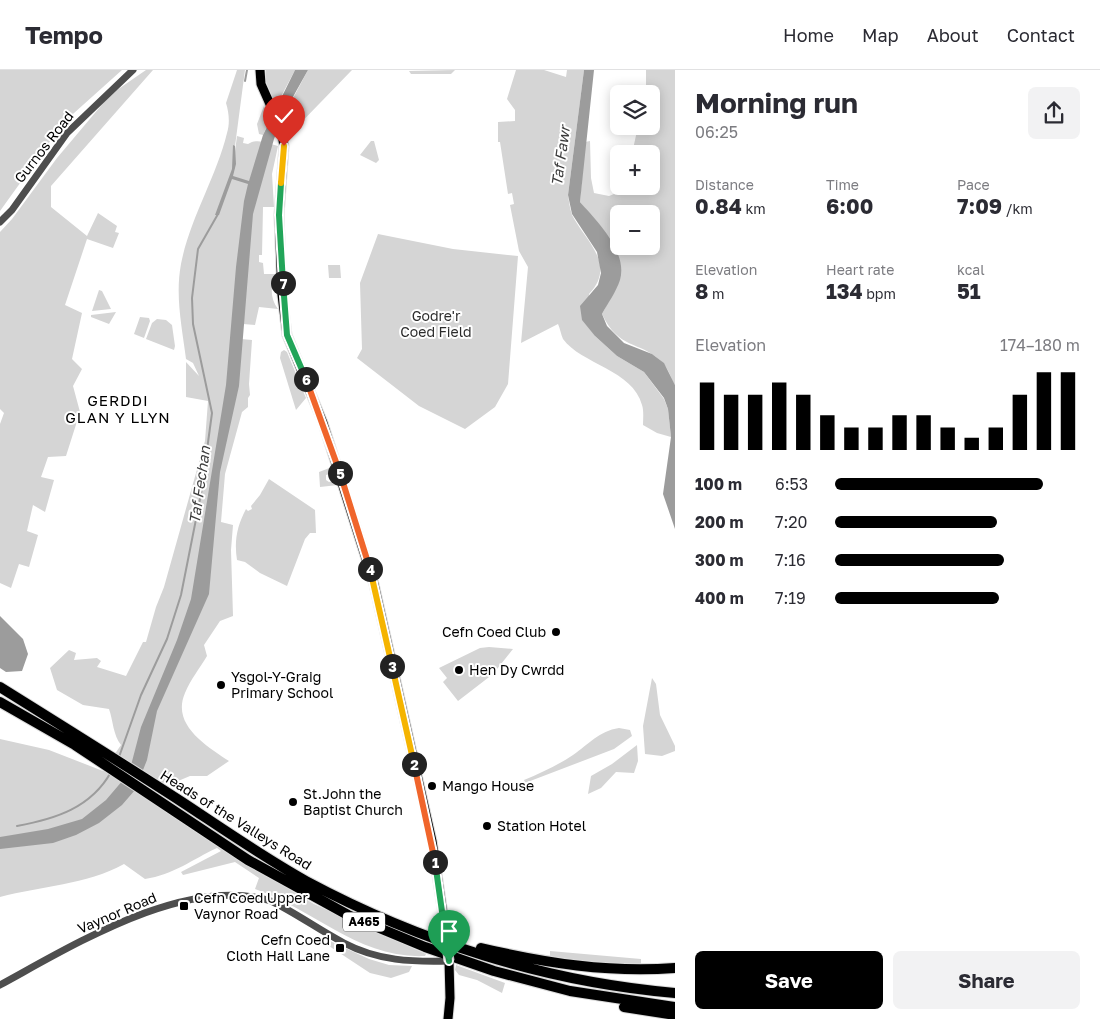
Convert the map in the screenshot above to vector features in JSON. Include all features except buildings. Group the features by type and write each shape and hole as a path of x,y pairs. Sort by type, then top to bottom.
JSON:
{"highway":[{"name":"Heads of the Valleys Road","path":"0,687 77,741 180,807 306,880 382,916 465,950 542,972 620,987 675,993"},
{"name":"Heads of the Valleys Road","path":"0,702 77,741"},
{"name":"Heads of the Valleys Road","path":"180,807 201,830 248,860 348,915 462,961 570,991 579,998 617,1003"},
{"path":"465,950 478,947 569,966 642,970 675,968"},
{"path":"617,1003 675,1007"},
{"path":"617,1003 675,1015"}],"main road":[{"path":"260,70 261,84 281,129 284,146 279,215 282,295 287,335 323,424 374,584 432,841 445,927 450,998 448,1019"}],"street":[{"name":"Gurnos Road","path":"0,222 12,210 67,133 133,70"},
{"name":"Vaynor Road","path":"0,985 66,949 145,911 178,902 228,895 258,897 270,901 345,944 374,956 409,962 448,961"}],"green space":[{"path":"0,70 122,70 64,122 0,211"},
{"path":"146,70 153,70 51,186 51,207 87,236 98,213 117,226 115,232 119,233 113,248 87,239 65,305 82,313 72,359 82,369 73,386 80,412 66,456 48,457 41,477 54,480 45,512 33,505 27,531 38,535 29,567 19,564 11,588 0,583 0,424 4,413 0,409 0,232 12,219 57,158 105,101 117,90"},
{"path":"237,70 245,70 235,146 233,146 234,159 237,136 244,138 243,143 248,144 259,141 278,146 272,174 274,207 263,207 262,255 259,255 259,262 263,263 264,274 276,274 272,292 273,301 278,309 259,307 255,325 243,324 241,339 252,340 250,395 248,407 242,412 225,474 221,522 233,525 231,550 233,616 220,621 204,645 207,656 187,688 182,704 183,715 187,725 211,749 229,761 207,776 190,776 171,784 166,781 153,802 237,858 314,904 426,954 425,956 401,955 378,950 357,941 297,908 255,889 259,878 235,862 183,875 181,872 221,851 217,848 174,870 155,877 145,879 124,864 79,881 0,897 0,739 49,750 103,771 121,745 115,732 109,709 83,705 57,690 50,668 69,650 76,653 74,660 97,658 101,661 97,667 126,676 143,642 146,642 164,587 205,441 208,401 186,397 186,362 199,376 193,363 186,359 179,300 179,276 190,230 222,150 229,126 226,103"},
{"path":"266,70 295,70 276,106 266,82"},
{"path":"308,70 352,70 288,136 282,119"},
{"path":"455,70 451,74 411,74 409,71"},
{"path":"516,70 544,70 566,77 567,70 584,70 568,195 572,215 591,244 600,263 597,283 589,294 595,336 617,356 644,372 664,399 668,409 671,437 657,433 643,425 643,407 637,393 618,375 571,348 563,339 558,324 521,343 528,267 519,251 510,205 514,204 512,193 508,194 500,142 498,142 498,122 515,121 515,110 507,99"},
{"path":"646,70 675,70 675,385 661,361 653,354 615,334 602,314 620,279 613,255 660,255 660,205 610,205 610,245 608,238 580,202 585,142 590,141 591,178 594,193 609,196 660,195 660,145 634,145 636,135 660,135 660,85 646,85"},
{"path":"264,106 270,119 263,135 259,134 257,124"},
{"path":"371,141 374,141 379,160 376,163 360,155"},
{"name":"Godre'r Coed Field","path":"378,234 453,249 518,256 508,384 495,407 465,429 419,406 357,358 362,349 360,283"},
{"path":"328,265 340,265 341,278 329,278"},
{"path":"99,290 102,291 111,309 92,311"},
{"path":"116,312 109,324 91,317 91,315"},
{"path":"140,317 149,318 150,321 144,338 134,334"},
{"path":"157,319 166,320 172,325 174,350 146,339 152,323"},
{"path":"284,350 287,352 306,398 296,410 280,358 281,352"},
{"path":"332,467 333,473 326,475 326,480 329,482 336,480 338,485 320,487 319,472"},
{"path":"269,479 315,510 316,533 310,533 305,539 287,586 260,573 245,562 237,560 236,540 240,521 246,509 248,511 252,509 251,506"},
{"path":"480,648 513,649 493,674 458,701 443,682 447,678 439,668"},
{"path":"652,678 656,684 660,715 675,746 675,751 662,756 645,754 643,726"},
{"path":"619,728 630,730 632,736 614,749 525,783 524,780 567,759 594,738"},
{"path":"637,745 638,761 634,773 616,772 601,788 588,794 591,776 612,764"},
{"path":"328,940 369,959 389,965 412,966 409,972 391,978 370,973 326,944"},
{"path":"550,951 641,959 641,964 594,963 550,957"},
{"path":"456,965 505,983 502,993 477,980 459,975 455,970"}],"shaded area":[{"path":"295,70 308,70 284,113 274,139 253,214 239,386 220,472 209,594 157,711 147,760 135,790 122,805 99,823 76,835 53,843 0,849 0,837 48,829 82,819 106,800 129,773 141,727 177,640 191,599 226,385 236,267 244,201 248,184 232,179 219,215 215,215 232,169 233,145 235,146 236,164 233,176 249,181 263,135"},
{"path":"584,70 594,70 580,202 595,218 610,240 610,255 618,255 620,259 620,280 602,314 607,326 624,343 652,354 664,363 675,385 675,529 663,494 671,437 668,409 664,398 644,372 617,356 595,336 582,320 580,306 598,285 601,273 597,252 572,214 568,195"},
{"path":"0,616 23,639 28,654 22,671 6,672 0,668"}],"waterway":[{"path":"245,81 247,70"},
{"name":"Taf Fechan","path":"119,757 141,695 167,639 181,595 201,494 212,413 193,324 192,298 198,249 218,214"},
{"path":"17,826 45,820 71,810 93,795 111,772"}],"place":[{"name":"Cefn Coed Club","path":"556,632"},
{"name":"Hen Dy Cwrdd","path":"459,670"},
{"name":"Ysgol-Y-Graig Primary School","path":"221,685"},
{"name":"Mango House","path":"432,786"},
{"name":"St.John the Baptist Church","path":"293,802"},
{"name":"Station Hotel","path":"487,826"},
{"name":"Cefn Coed Upper Vaynor Road","path":"184,906"},
{"name":"Cefn Coed Cloth Hall Lane","path":"340,948"}],"district":[{"name":"GERDDI GLAN Y LLYN","path":"118,410"}],"route":[{"path":"284,146 279,215 285,327 289,342 306,379 333,452 374,584 432,841 446,929 449,961"}],"water label":[{"name":"Taf Fawr","path":"561,156"}]}
